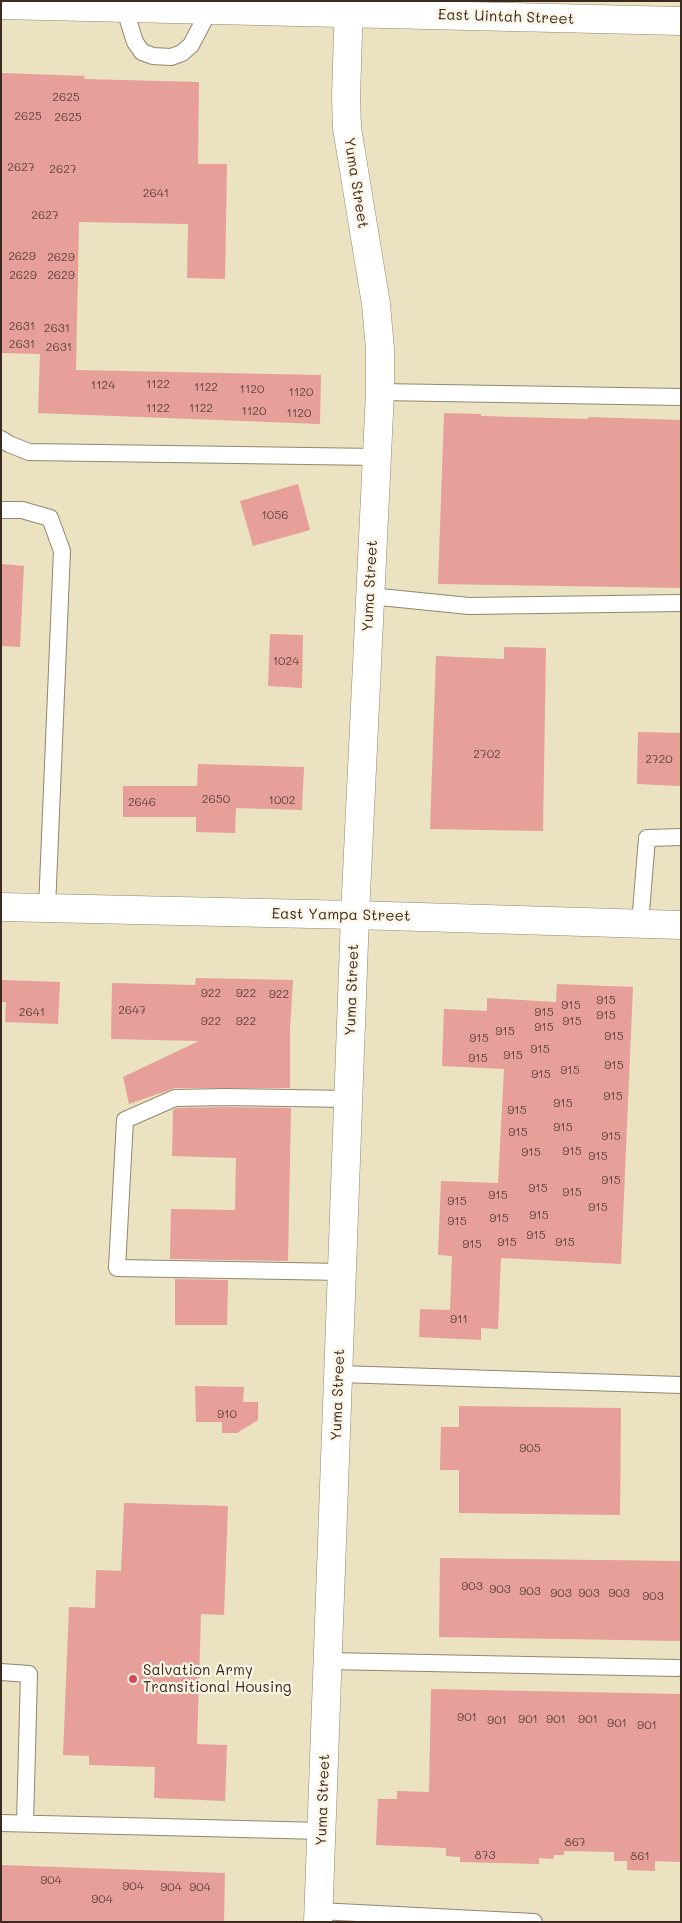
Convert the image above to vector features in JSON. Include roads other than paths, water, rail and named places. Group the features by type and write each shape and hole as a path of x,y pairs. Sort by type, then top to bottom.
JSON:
{"street":[{"name":"East Uintah Street","path":"1,5 210,9 349,7 681,21"},
{"name":"Yuma Street","path":"319,1916 355,915 380,392 380,349 376,304 347,128 346,96 349,7"},
{"name":"East Yampa Street","path":"1,907 681,925"}],"lane":[{"path":"124,7 135,42 142,52 153,56 171,56 182,53 191,46 210,9"},
{"path":"380,392 681,397"},
{"path":"1,439 29,452 377,456"},
{"path":"1,510 22,510 50,518 62,551 47,908"},
{"path":"370,596 469,606 681,603"},
{"path":"640,924 647,838 681,837"},
{"path":"343,1272 117,1268 125,1120 175,1098 349,1098"},
{"path":"339,1374 681,1385"},
{"path":"328,1661 677,1668"},
{"path":"1,1672 29,1674 25,1823"},
{"path":"1,1823 322,1831"},
{"path":"319,1916 534,1922"}],"place":[{"name":"Salvation Army Transitional Housing","path":"133,1679"}]}
